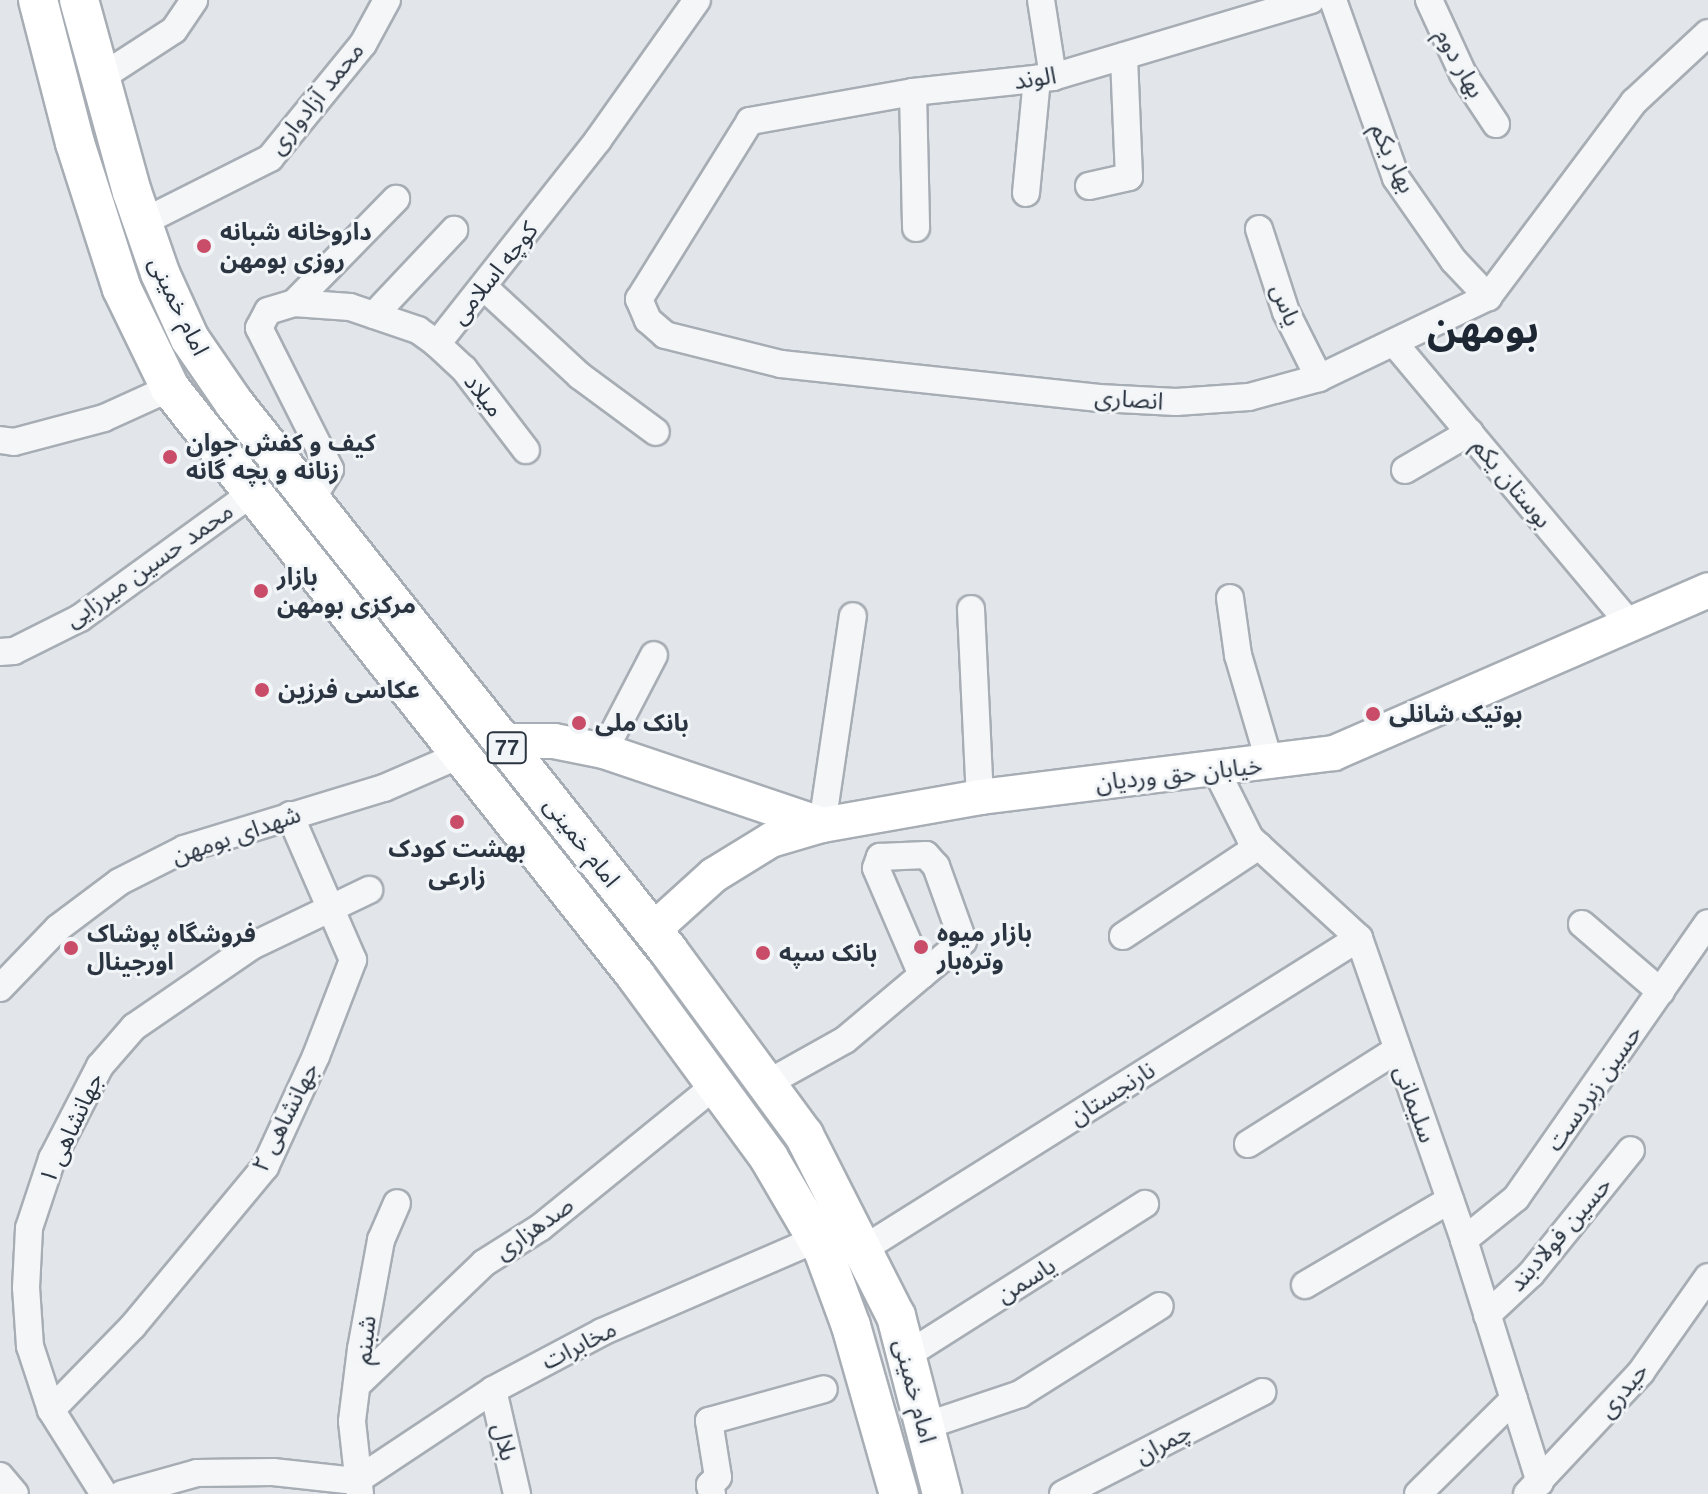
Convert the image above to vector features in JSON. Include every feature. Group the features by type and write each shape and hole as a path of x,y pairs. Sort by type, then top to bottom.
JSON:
{"highway":[{"name":"امام خمینی","path":"38,0 75,143 117,275 170,388 460,755 769,1158 817,1239 851,1326 899,1494"},
{"name":"امام خمینی","path":"79,0 143,222 190,339 311,500 652,931 804,1135 865,1248 907,1355 942,1494"}],"main road":[{"name":"خیابان حق وردیان","path":"652,931 725,868 771,840 822,825 980,797 1270,764 1334,753 1397,730 1628,622 1708,590"},
{"path":"502,741 554,741 604,751 822,825"}],"street":[{"path":"100,78 174,30 194,0"},
{"name":"محمد آزادواری","path":"143,222 270,158 363,44 387,0"},
{"name":"کوچه اسلامی","path":"294,303 350,307 418,330 437,344 485,288 697,0"},
{"path":"1026,193 1045,78 1041,0"},
{"name":"الوند","path":"750,121 913,92 1045,78 1311,0"},
{"name":"بهار یکم","path":"1333,0 1396,178 1454,261 1488,297"},
{"name":"بهار دوم","path":"1429,0 1463,74 1496,124"},
{"name":"انصاری","path":"750,121 639,299 648,320 665,335 781,364 1099,398 1176,402 1249,397 1319,378 1488,297 1634,102 1708,33"},
{"path":"1089,186 1129,177 1124,56"},
{"path":"913,92 916,228"},
{"path":"311,500 330,469 259,328 268,311 294,303 396,199"},
{"name":"یاس","path":"1259,229 1286,312 1319,378"},
{"path":"374,315 454,230"},
{"path":"485,288 580,376 656,432"},
{"name":"میلاد","path":"437,344 464,369 526,450"},
{"name":"بوستان یکم","path":"1395,344 1628,622"},
{"path":"0,440 14,442 104,418 170,388"},
{"path":"1405,470 1470,432"},
{"name":"محمد حسین میرزایی","path":"0,652 80,618 252,493"},
{"path":"1230,598 1238,655 1270,764"},
{"path":"971,609 980,797"},
{"path":"822,825 853,616"},
{"path":"604,751 654,655"},
{"name":"شهدای بومهن","path":"0,988 58,928 119,882 184,849 384,788 460,755"},
{"name":"سلیمانی","path":"1216,770 1259,846 1359,938 1395,1051 1464,1240 1514,1399 1534,1488"},
{"name":"جهانشاهی ۲","path":"51,1410 133,1326 265,1167 353,960 290,815"},
{"path":"1123,936 1259,846"},
{"name":"جهانشاهی ۱","path":"104,1494 51,1410 30,1346 26,1288 29,1228 52,1159 79,1101 100,1066 134,1027 170,998 329,905 369,890"},
{"name":"حسین زبردست","path":"1464,1240 1516,1198 1708,923"},
{"path":"1582,924 1661,992"},
{"name":"نارنجستان","path":"865,1248 1359,938"},
{"path":"766,1084 845,1040 922,975"},
{"path":"1248,1144 1395,1051"},
{"name":"صدهزاری","path":"361,1381 484,1263 541,1227 716,1085"},
{"name":"حسین فولادبند","path":"1487,1315 1531,1274 1631,1150"},
{"path":"1305,1285 1450,1200"},
{"name":"شبنم","path":"358,1488 352,1421 361,1381 361,1349 381,1240 397,1203"},
{"name":"یاسمن","path":"907,1355 1145,1204"},
{"name":"مخابرات","path":"358,1488 493,1390 602,1332 817,1239"},
{"name":"حیدری","path":"1534,1488 1641,1372 1708,1277"},
{"path":"925,1426 1020,1394 1160,1306"},
{"path":"712,1494 710,1485 718,1477 709,1421 824,1389"},
{"name":"بلال","path":"493,1390 517,1494"},
{"name":"چمران","path":"1063,1494 1262,1392"},
{"path":"1418,1494 1514,1399"},
{"path":"122,1494 197,1473 271,1483 358,1488"},
{"path":"0,1476 15,1494"}],"place":[{"name":"داروخانه شبانه روزی بومهن","path":"204,246"},
{"name":"کیف و کفش جوان زنانه و بچه گانه","path":"170,457"},
{"name":"بازار مرکزی بومهن","path":"261,591"},
{"name":"عکاسی فرزین","path":"262,690"},
{"name":"بوتیک شانلی","path":"1373,714"},
{"name":"بانک ملی","path":"579,723"},
{"name":"بهشت کودک زارعی","path":"457,822"},
{"name":"بازار میوه وتره‌بار","path":"921,947"},
{"name":"فروشگاه پوشاک اورجینال","path":"71,948"},
{"name":"بانک سپه","path":"763,953"}],"district":[{"name":"بومهن","path":"1483,329"}]}
